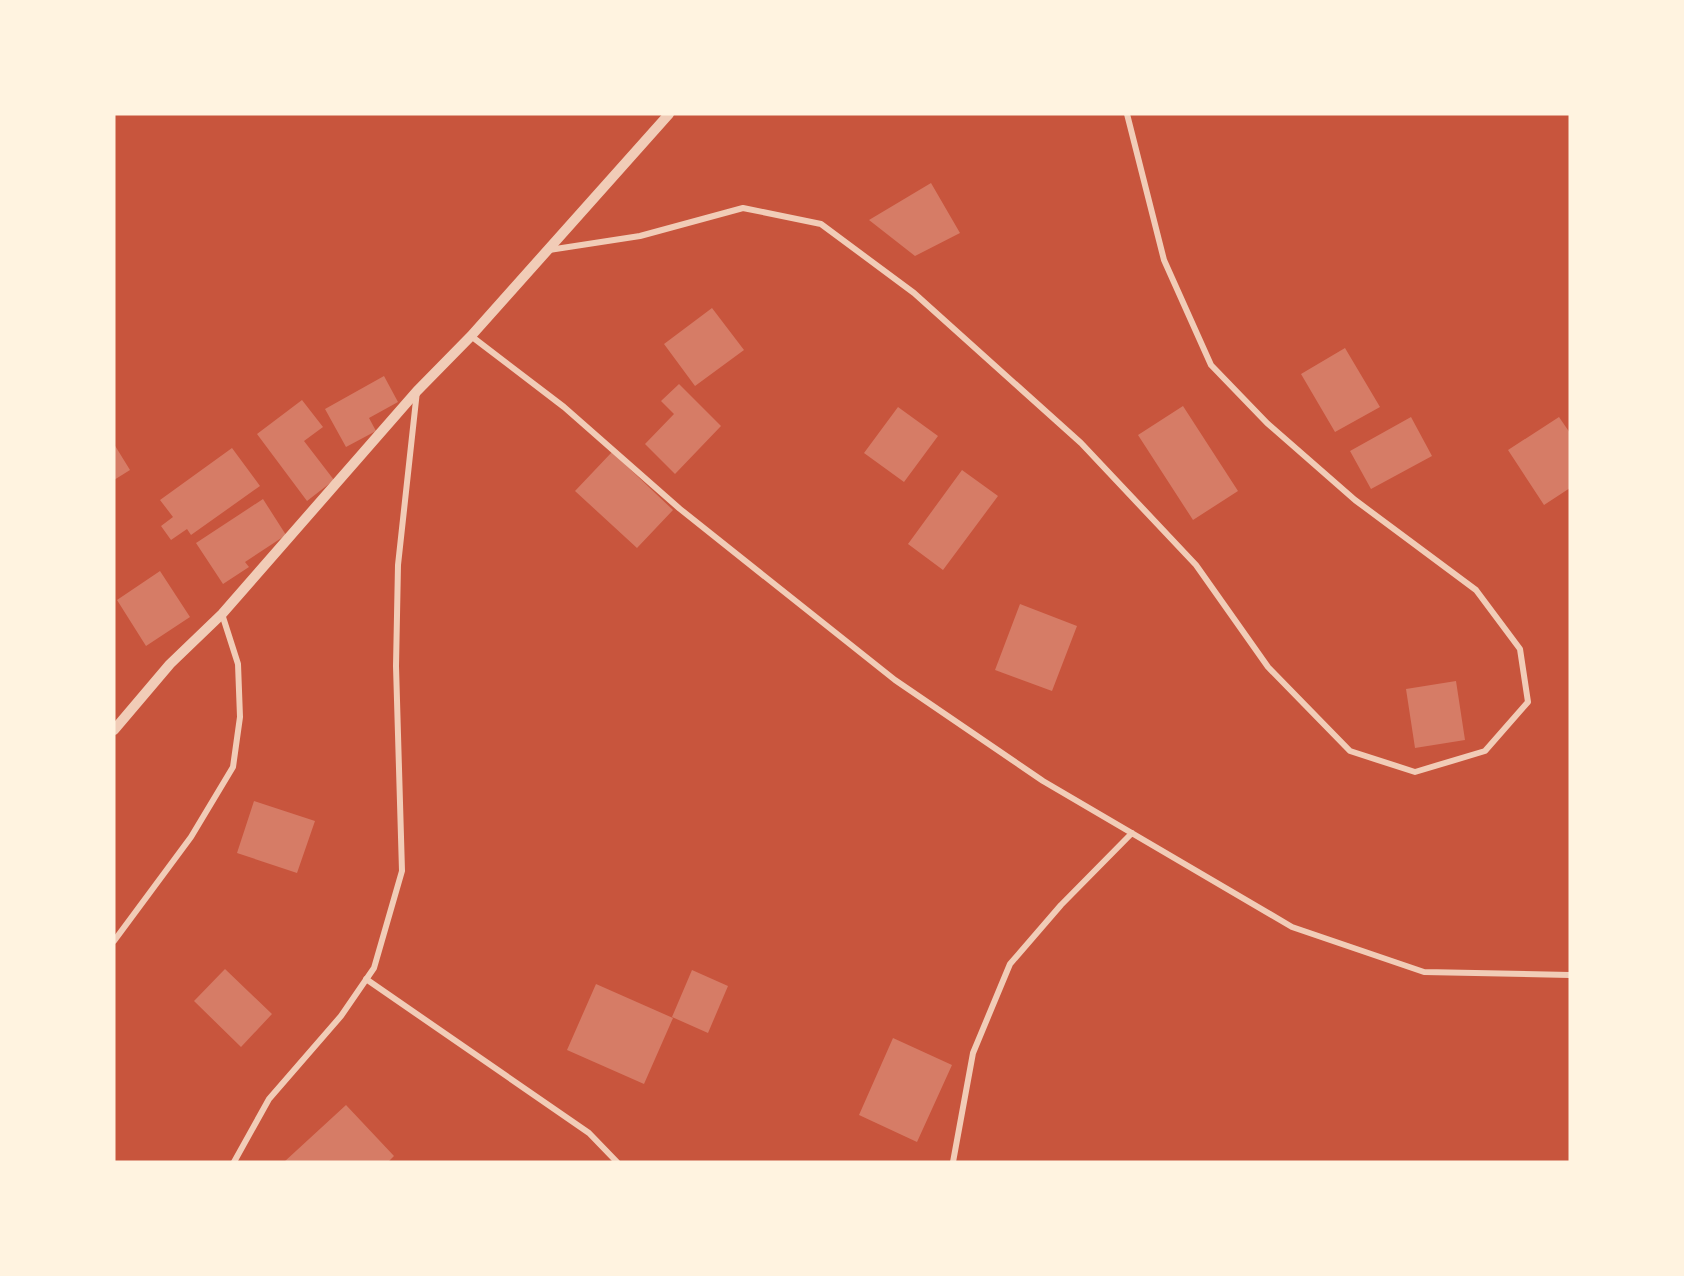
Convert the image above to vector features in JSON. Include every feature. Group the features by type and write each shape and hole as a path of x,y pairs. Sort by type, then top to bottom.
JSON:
{"street":[{"path":"114,730 170,664 222,614 417,391 471,336 669,114"},
{"path":"548,250 640,236 743,208 820,224 914,293 1081,443 1196,565 1268,667 1350,751 1415,772 1485,751 1528,702 1520,649 1476,590 1355,500 1267,423 1211,365 1164,261 1127,114"},
{"path":"471,336 564,407 680,509 895,681 1043,781 1292,927 1424,972 1570,975"},
{"path":"234,1162 269,1099 341,1016 374,968 402,871 396,666 398,565 417,391"},
{"path":"114,941 191,837 233,767 240,717 238,664 222,614"},
{"path":"953,1162 973,1053 1010,964 1061,905 1132,832"},
{"path":"366,979 589,1133 616,1162"}],"building":[{"path":"931,183 960,233 915,256 869,220"},
{"path":"712,308 744,350 695,386 664,344"},
{"path":"1345,348 1380,407 1335,432 1301,374"},
{"path":"384,376 398,402 369,418 376,431 346,447 325,409"},
{"path":"679,384 721,426 675,474 645,444 674,414 661,401"},
{"path":"302,400 323,427 304,441 334,480 307,501 257,434"},
{"path":"1183,406 1238,491 1193,520 1138,435"},
{"path":"898,407 938,436 904,482 864,453"},
{"path":"1411,417 1432,456 1371,489 1350,451"},
{"path":"1559,417 1570,433 1570,488 1544,505 1508,450"},
{"path":"114,444 130,470 114,480"},
{"path":"232,448 260,486 191,535 187,529 171,540 161,526 173,517 160,500"},
{"path":"612,452 673,510 637,548 575,491"},
{"path":"962,470 998,496 943,570 908,544"},
{"path":"263,499 286,535 245,562 249,567 223,584 196,543"},
{"path":"160,571 190,617 146,646 117,600"},
{"path":"1020,604 1077,626 1052,691 995,670"},
{"path":"1456,681 1465,740 1415,748 1406,689"},
{"path":"254,801 315,821 297,873 237,853"},
{"path":"225,969 272,1014 241,1047 194,1001"},
{"path":"692,970 728,986 708,1033 672,1017"},
{"path":"596,984 673,1018 644,1084 567,1050"},
{"path":"893,1038 952,1065 917,1142 859,1115"},
{"path":"346,1105 394,1156 388,1162 284,1162"}]}
